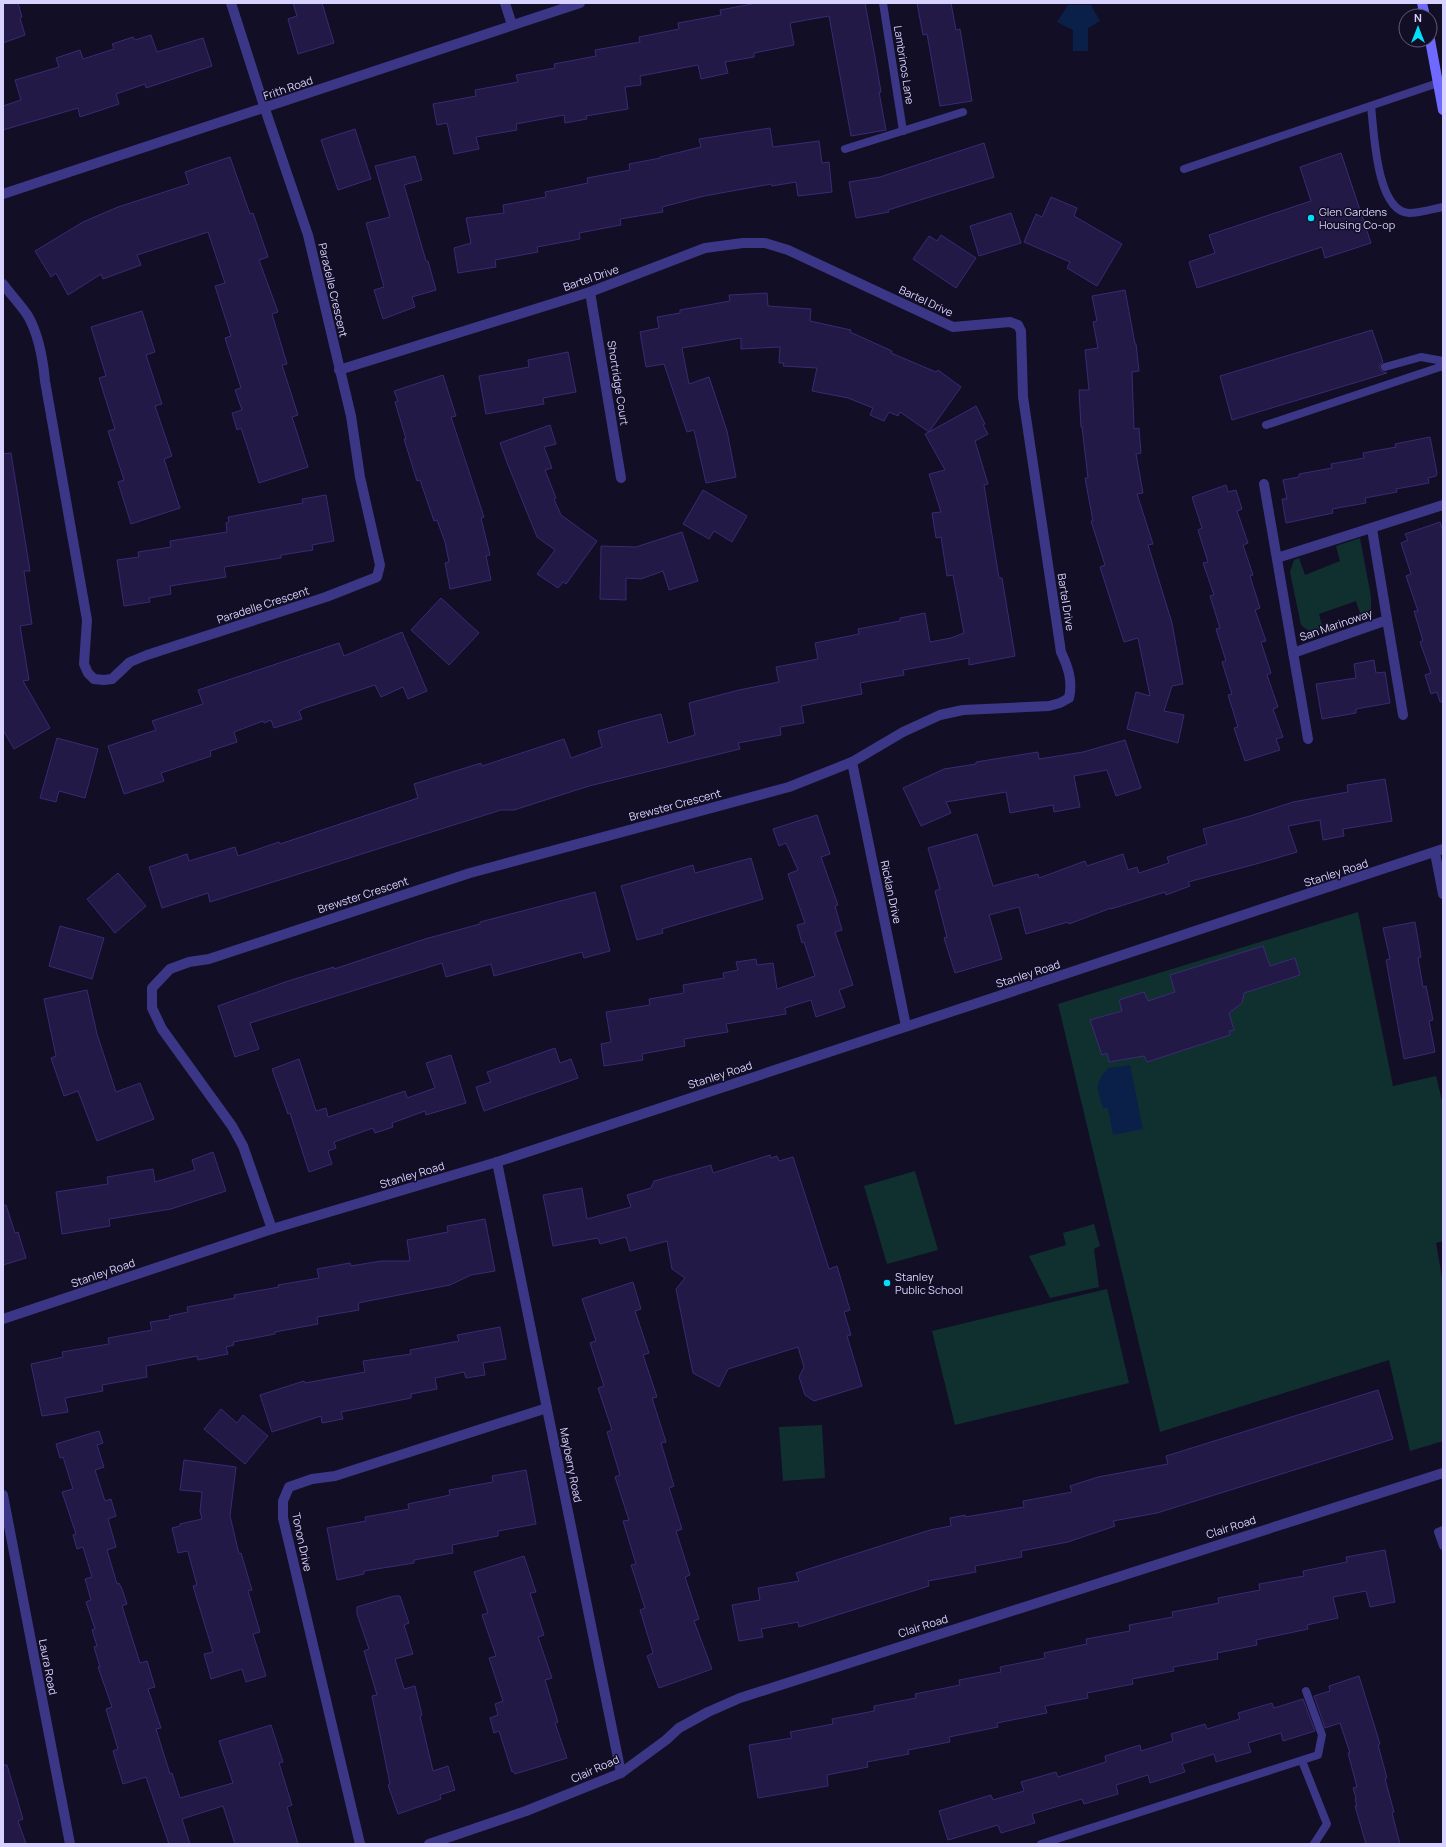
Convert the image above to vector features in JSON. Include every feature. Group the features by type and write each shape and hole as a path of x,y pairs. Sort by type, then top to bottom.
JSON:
{"main road":[{"path":"1431,48 1443,110"}],"street":[{"name":"Paradelle Crescent","path":"3,284 28,317 38,340 44,363 45,381 87,620 84,664 88,673 94,679 104,680 112,678 130,662 147,655 326,597 377,577 380,565 369,523 360,477 351,416 308,235 231,3"},
{"path":"505,3 512,24"},
{"name":"Frith Road","path":"3,194 265,109 512,24 580,3"},
{"name":"Bartel Drive","path":"339,370 590,292 705,248 743,243 765,243 788,250 953,327 1010,322 1018,325 1021,331 1023,397 1061,652 1069,672 1072,686 1069,698 1060,703 1049,706 963,710 940,715 903,732 852,762"},
{"name":"Shortridge Court","path":"590,292 621,478"},
{"name":"San Marinoway","path":"1264,484 1308,739"},
{"path":"1277,558 1372,529 1443,505"},
{"name":"San Marinoway","path":"1372,529 1403,715"},
{"name":"San Marinoway","path":"1293,653 1388,620"},
{"name":"Ricklan Drive","path":"852,762 906,1026"},
{"name":"Brewster Crescent","path":"272,1229 243,1146 232,1126 162,1029 152,1008 152,988 170,969 189,962 209,959 470,873 789,787 852,762"},
{"path":"1439,851 1443,894"},
{"name":"Stanley Road","path":"3,1319 272,1229 498,1162 1439,851"},
{"name":"Mayberry Road","path":"498,1162 621,1773"},
{"name":"Tonon Drive","path":"360,1844 282,1518 283,1501 289,1487 312,1478 335,1476 547,1408"},
{"name":"Clair Road","path":"429,1844 526,1811 621,1773 666,1740 679,1728 708,1712 744,1696 1443,1473"},
{"name":"Laura Road","path":"3,1495 70,1844"}],"lane":[{"name":"Lambrinos Lane","path":"883,3 904,131"},
{"path":"1184,169 1438,83"},
{"path":"1371,106 1380,179 1392,204 1408,213 1443,207"},
{"path":"845,149 963,112"},
{"path":"1385,367 1421,357 1443,361"},
{"path":"1266,425 1443,366"},
{"path":"1443,1530 1438,1532 1443,1546"},
{"path":"1041,1844 1318,1755 1322,1735 1306,1691"},
{"path":"1302,1761 1326,1824 1314,1844"}],"green space":[{"path":"1360,538 1371,597 1371,609 1361,616 1356,601 1319,614 1323,629 1313,631 1306,629 1301,625 1290,572 1294,560 1299,558 1305,575 1340,561 1336,546"},
{"path":"1358,912 1393,1086 1436,1076 1443,1105 1443,1241 1436,1243 1443,1283 1443,1441 1410,1451 1389,1360 1160,1432 1058,1004"},
{"path":"915,1171 938,1250 887,1264 864,1186"},
{"path":"1094,1224 1100,1246 1094,1249 1099,1287 1050,1298 1029,1256 1066,1245 1063,1233"},
{"path":"1107,1289 1129,1383 955,1425 932,1331"},
{"path":"822,1425 825,1478 783,1481 779,1427"}],"water":[{"path":"1068,5 1091,5 1100,21 1088,28 1088,51 1073,51 1073,30 1057,22"},
{"path":"1130,1065 1143,1129 1113,1135 1108,1108 1103,1108 1099,1096 1098,1087 1100,1078 1108,1068"}],"building":[{"path":"3,3 18,3 22,17 20,18 25,35 3,43"},
{"path":"293,3 322,3 334,43 298,54 288,19 297,16"},
{"path":"757,3 865,3 881,92 879,92 886,130 851,136 829,16 790,23 794,45 754,53 754,57 725,62 728,73 701,79 698,65 640,76 641,85 625,87 628,109 586,116 587,119 565,123 564,115 516,124 517,130 476,137 479,149 454,154 447,123 437,125 433,104 476,96 475,90 518,82 516,75 555,68 554,64 596,56 595,50 640,42 639,37 679,29 678,23 721,15 720,10"},
{"path":"917,3 951,3 956,30 960,29 972,101 940,106 927,34 923,35"},
{"path":"151,35 157,52 203,38 212,66 146,88 145,84 116,94 119,104 80,117 78,108 3,130 3,106 21,100 15,80 59,67 56,58 80,50 83,59 114,49 112,44 133,37 135,40"},
{"path":"770,128 773,147 819,141 822,163 829,162 832,192 798,196 796,182 772,186 771,184 704,196 662,207 663,212 620,219 621,225 579,233 580,239 537,247 538,252 495,260 496,267 458,273 454,248 471,243 466,218 504,213 503,205 546,197 545,192 588,183 587,178 630,170 629,164 660,158 701,147 699,139"},
{"path":"355,129 371,179 338,190 321,140"},
{"path":"984,143 994,177 888,210 889,212 856,218 849,182 880,177"},
{"name":"Glen Gardens Housing Co-op","path":"1341,153 1371,243 1325,258 1322,247 1197,288 1189,262 1215,253 1209,235 1311,201 1300,167"},
{"path":"415,156 422,180 404,185 436,290 412,297 415,307 383,319 374,290 384,287 366,223 390,217 375,166"},
{"path":"230,157 250,214 253,213 268,257 259,260 278,312 272,314 287,364 282,365 298,415 292,417 308,467 259,483 241,428 237,430 232,413 242,410 235,390 241,388 225,338 231,336 215,286 225,283 208,232 137,255 141,265 103,279 101,274 68,295 56,273 51,277 35,251 83,222 118,207 189,184 185,172"},
{"path":"1051,197 1077,208 1074,216 1122,244 1097,286 1067,268 1070,262 1024,242 1036,214 1042,217"},
{"path":"1011,213 1021,243 979,256 970,226"},
{"path":"941,235 976,258 956,288 913,259 929,236 937,241"},
{"path":"1125,290 1136,344 1139,371 1132,372 1134,429 1139,428 1141,453 1136,454 1143,493 1137,494 1153,544 1148,545 1172,623 1183,684 1172,686 1164,711 1184,715 1178,743 1127,729 1136,692 1150,696 1138,638 1124,642 1100,567 1105,565 1091,521 1093,521 1085,478 1088,478 1081,427 1079,390 1089,390 1085,350 1098,348 1093,322 1097,321 1092,296"},
{"path":"767,293 768,306 811,309 810,321 851,330 850,332 892,351 891,353 936,372 938,370 961,387 929,432 900,412 898,416 889,412 884,421 870,415 873,408 848,398 812,391 817,368 783,366 784,363 779,363 780,347 741,349 741,338 682,348 689,384 709,377 727,431 736,477 706,483 694,430 687,432 664,364 646,367 640,332 659,328 657,317 680,313 680,310 730,301 729,295"},
{"path":"142,311 155,352 146,355 162,404 155,406 172,456 164,459 180,508 131,524 118,482 124,480 108,431 115,429 99,378 106,376 91,327"},
{"path":"1372,330 1383,362 1380,365 1380,369 1387,373 1232,420 1220,376"},
{"path":"568,352 576,392 543,398 544,404 486,414 479,376 529,367 528,360"},
{"path":"443,375 456,416 451,417 484,517 481,518 490,555 486,556 491,580 450,589 445,563 449,562 445,542 437,520 434,521 420,480 417,481 404,439 406,439 395,402 398,401 394,391"},
{"path":"976,406 988,434 975,441 988,484 984,485 999,578 1002,578 1015,656 969,665 969,658 903,670 904,675 860,683 862,694 801,706 804,723 780,727 781,735 738,743 740,749 589,786 514,810 501,810 210,902 208,893 162,908 149,867 187,854 189,861 235,847 238,856 279,842 280,844 418,798 414,784 481,763 482,766 564,739 571,758 602,747 598,731 661,714 668,743 695,735 689,703 739,690 779,682 776,667 818,659 815,643 859,634 858,629 900,621 900,618 925,613 930,642 951,638 964,633 953,575 947,576 941,537 936,538 932,513 941,512 929,474 945,470 925,434"},
{"path":"550,425 556,444 544,447 552,468 545,470 556,498 554,499 561,515 597,541 566,584 563,582 558,588 537,574 555,550 537,537 500,443"},
{"path":"1430,437 1437,473 1436,476 1428,478 1429,483 1396,489 1397,492 1365,498 1366,503 1332,509 1333,513 1286,523 1282,499 1287,499 1283,480 1299,477 1299,474 1332,468 1331,464 1364,458 1363,453 1396,447 1395,444"},
{"path":"11,453 30,571 24,571 32,624 20,626 29,680 23,681 50,728 14,749 3,730 3,454"},
{"path":"1226,485 1228,492 1236,490 1242,509 1237,511 1248,543 1243,545 1253,575 1250,576 1260,608 1255,610 1266,641 1261,642 1271,673 1267,675 1278,707 1273,709 1283,737 1276,739 1280,750 1245,761 1234,728 1238,727 1228,695 1232,694 1222,662 1226,661 1216,629 1220,628 1210,596 1214,595 1203,563 1208,562 1198,530 1202,528 1192,497"},
{"path":"703,490 747,516 732,542 714,531 709,539 683,524"},
{"path":"326,495 334,541 312,545 313,550 281,555 281,558 224,567 226,577 170,586 171,594 149,598 150,602 124,606 117,560 139,557 138,552 171,547 170,541 227,532 226,523 229,522 228,517 303,503 302,499"},
{"path":"1440,522 1443,531 1443,701 1440,702 1437,692 1431,694 1425,675 1431,673 1420,642 1423,641 1414,611 1418,611 1406,576 1411,574 1401,543 1408,540 1405,534"},
{"path":"682,532 698,581 669,590 663,571 641,579 626,578 626,600 600,599 601,546 636,547"},
{"path":"441,598 479,633 449,665 411,630"},
{"path":"402,632 427,691 408,699 403,687 381,697 375,685 305,708 299,711 302,719 274,728 271,720 264,723 263,721 234,732 237,742 210,751 211,756 161,773 164,781 124,794 108,746 156,730 152,721 203,704 198,690 339,643 344,656"},
{"path":"1374,660 1376,673 1385,672 1390,703 1356,709 1356,713 1322,719 1316,684 1356,678 1354,664"},
{"path":"57,738 98,749 85,798 59,791 56,802 40,798"},
{"path":"1125,740 1141,788 1116,796 1107,770 1074,776 1080,807 1054,812 1053,805 1010,813 1006,792 946,802 951,813 921,826 903,788 944,769 976,764 976,762 1038,752 1039,759 1083,752"},
{"path":"1385,779 1392,821 1343,829 1344,836 1323,840 1320,820 1288,826 1297,852 1188,882 1190,886 1166,895 1165,892 1111,908 1069,924 1068,922 1026,934 1019,907 989,915 1002,959 955,973 944,938 947,937 935,891 940,889 928,848 977,834 993,886 1038,874 1039,878 1085,861 1087,866 1123,854 1128,870 1137,867 1139,873 1169,863 1167,857 1207,844 1203,829 1293,802 1348,792 1347,785"},
{"path":"817,815 830,854 821,857 838,905 835,906 842,930 835,932 853,985 839,990 845,1007 816,1017 811,1000 785,1008 786,1014 726,1024 728,1032 684,1039 685,1046 642,1054 643,1060 604,1066 601,1044 611,1042 606,1012 650,1005 649,999 684,993 683,985 724,978 723,973 738,970 736,962 756,959 757,965 773,963 777,989 815,976 804,942 802,943 797,925 805,923 788,874 798,870 786,843 779,846 773,829"},
{"path":"751,858 763,899 662,929 663,933 637,940 621,886 693,865 695,873"},
{"path":"118,873 146,906 115,933 87,899"},
{"path":"595,892 610,951 584,958 582,952 494,976 491,964 446,977 442,963 250,1023 259,1049 235,1057 218,1006 288,981 334,967 334,969 425,939 480,924 480,922"},
{"path":"1415,922 1421,957 1418,958 1423,987 1426,986 1433,1020 1429,1021 1435,1052 1404,1059 1386,960 1390,959 1383,928"},
{"path":"60,926 104,938 92,979 49,966"},
{"path":"1263,946 1270,966 1295,958 1300,975 1244,993 1242,1003 1229,1013 1234,1030 1229,1031 1230,1035 1147,1062 1144,1056 1109,1062 1107,1053 1102,1055 1090,1020 1122,1011 1119,1000 1144,992 1148,1001 1175,992 1170,975"},
{"path":"87,990 97,1034 116,1092 140,1083 154,1119 97,1141 78,1091 64,1096 51,1058 56,1056 44,999"},
{"path":"555,1048 560,1063 571,1059 578,1078 484,1111 476,1087 491,1082 487,1072"},
{"path":"451,1055 466,1103 426,1115 425,1111 392,1123 393,1127 375,1133 373,1128 334,1142 336,1148 328,1151 332,1164 309,1172 290,1113 288,1114 272,1069 299,1059 316,1111 326,1108 328,1117 405,1091 407,1098 435,1088 426,1063"},
{"path":"213,1152 226,1191 171,1209 109,1219 110,1226 62,1234 56,1192 108,1184 107,1177 153,1169 155,1182 195,1170 192,1160"},
{"path":"770,1155 771,1158 777,1156 779,1161 793,1157 829,1269 837,1266 850,1310 844,1312 851,1335 847,1336 862,1386 814,1401 805,1395 799,1377 804,1367 798,1347 728,1369 719,1387 693,1373 676,1289 685,1278 672,1269 667,1241 630,1251 626,1237 600,1244 598,1238 553,1246 543,1195 582,1188 587,1219 631,1207 627,1195 651,1188 654,1181 711,1165 713,1173"},
{"path":"3,1205 6,1205 15,1233 18,1232 26,1258 3,1265"},
{"path":"485,1219 495,1271 471,1275 450,1285 358,1303 359,1310 317,1317 318,1324 233,1342 234,1345 226,1347 228,1354 198,1360 197,1356 146,1366 147,1377 102,1385 103,1391 65,1398 68,1412 42,1416 31,1364 63,1357 62,1352 109,1344 108,1338 152,1330 150,1322 170,1319 169,1316 188,1312 187,1307 235,1298 234,1295 279,1287 278,1285 319,1278 317,1269 350,1263 351,1266 381,1261 410,1261 407,1240 448,1232 447,1226"},
{"path":"633,1282 641,1309 635,1311 649,1353 643,1355 657,1397 652,1398 666,1442 661,1443 674,1486 669,1488 682,1529 676,1531 690,1575 685,1577 699,1619 694,1621 712,1669 659,1688 647,1656 653,1653 640,1610 645,1608 631,1565 636,1564 623,1521 629,1520 615,1477 620,1475 607,1432 612,1430 598,1388 604,1386 590,1343 596,1341 582,1299"},
{"path":"500,1327 506,1359 483,1363 485,1375 466,1378 464,1372 435,1378 437,1389 411,1394 411,1398 341,1412 343,1419 322,1423 321,1416 272,1432 260,1395 304,1381 305,1383 365,1372 363,1361 411,1354 410,1350 459,1341 457,1335"},
{"path":"1378,1390 1393,1439 1157,1513 1113,1521 1115,1526 1068,1542 1021,1551 1022,1557 975,1566 976,1572 928,1581 929,1586 799,1627 798,1622 761,1629 763,1637 739,1641 732,1605 760,1600 758,1588 799,1581 796,1573 930,1530 951,1526 950,1518 965,1515 965,1517 1024,1507 1023,1501 1072,1492 1070,1486 1098,1477 1168,1464 1166,1456"},
{"path":"221,1409 237,1423 243,1415 268,1436 245,1464 204,1429"},
{"path":"99,1431 103,1443 97,1445 104,1467 95,1470 105,1501 111,1499 116,1516 108,1519 116,1547 107,1550 117,1584 119,1583 122,1589 127,1604 122,1606 140,1663 147,1661 155,1687 148,1689 161,1728 156,1729 170,1774 172,1773 180,1798 233,1783 219,1741 271,1725 283,1762 279,1763 292,1805 287,1807 298,1844 235,1844 223,1806 182,1819 190,1844 169,1844 146,1777 123,1784 113,1751 118,1749 106,1709 112,1707 98,1667 100,1667 94,1647 97,1646 92,1630 95,1629 86,1602 91,1600 85,1579 92,1577 83,1547 77,1549 73,1535 76,1534 62,1492 73,1489 63,1457 60,1458 56,1444"},
{"path":"184,1460 236,1467 230,1516 239,1554 241,1553 252,1590 248,1591 260,1632 253,1634 266,1676 246,1682 242,1669 211,1679 204,1654 213,1652 193,1586 197,1585 188,1552 178,1553 172,1528 180,1526 180,1524 202,1519 200,1511 202,1492 180,1490"},
{"path":"526,1470 536,1524 498,1531 498,1536 452,1545 453,1553 414,1560 414,1563 364,1571 364,1574 337,1580 327,1528 366,1521 365,1517 409,1509 408,1504 450,1495 449,1490 493,1482 492,1476"},
{"path":"1385,1550 1395,1602 1370,1607 1366,1591 1333,1597 1338,1618 1307,1625 1308,1629 1256,1640 1257,1645 1217,1653 1218,1659 1173,1667 1174,1671 1132,1679 1133,1684 1087,1693 1088,1698 1045,1706 1047,1713 997,1723 998,1727 949,1737 950,1742 908,1750 909,1754 867,1762 868,1767 827,1775 828,1786 758,1798 749,1745 792,1738 790,1732 833,1724 832,1719 874,1711 874,1706 916,1698 915,1694 960,1685 959,1680 1001,1672 1000,1667 1045,1658 1044,1653 1087,1644 1086,1639 1130,1631 1129,1625 1173,1617 1172,1612 1219,1603 1218,1598 1260,1590 1259,1584 1304,1576 1303,1571 1347,1562 1346,1557"},
{"path":"524,1556 536,1592 530,1593 544,1635 538,1637 552,1678 545,1680 558,1722 555,1723 567,1758 515,1774 513,1771 512,1772 499,1731 494,1733 490,1718 498,1715 495,1704 503,1701 489,1658 496,1656 482,1615 488,1613 474,1572"},
{"path":"394,1596 400,1596 409,1623 404,1625 413,1654 395,1659 404,1689 415,1686 422,1715 420,1716 433,1771 448,1766 455,1790 440,1795 441,1799 398,1814 388,1785 390,1784 372,1696 377,1695 364,1651 369,1649 357,1614 357,1607"},
{"path":"1359,1676 1380,1744 1378,1745 1387,1778 1385,1779 1394,1812 1392,1813 1400,1844 1366,1844 1355,1806 1357,1806 1353,1788 1357,1787 1348,1753 1350,1753 1340,1723 1325,1728 1314,1696 1330,1691 1329,1686"},
{"path":"1303,1699 1315,1731 1283,1741 1281,1733 1248,1743 1251,1752 1216,1762 1214,1754 1182,1764 1185,1772 1150,1783 1148,1775 1116,1785 1118,1794 1084,1804 1082,1799 1032,1814 1035,1823 1001,1833 998,1825 948,1840 939,1811 991,1795 993,1800 1024,1791 1021,1782 1056,1772 1058,1777 1106,1762 1105,1756 1140,1745 1141,1751 1173,1741 1171,1734 1205,1724 1207,1729 1240,1719 1238,1713 1272,1703 1274,1708"},
{"path":"3,1765 7,1765 23,1819 18,1821 26,1844 3,1844"}],"place":[{"name":"Glen Gardens Housing Co-op","path":"1311,218"},
{"name":"Stanley Public School","path":"887,1283"}]}
